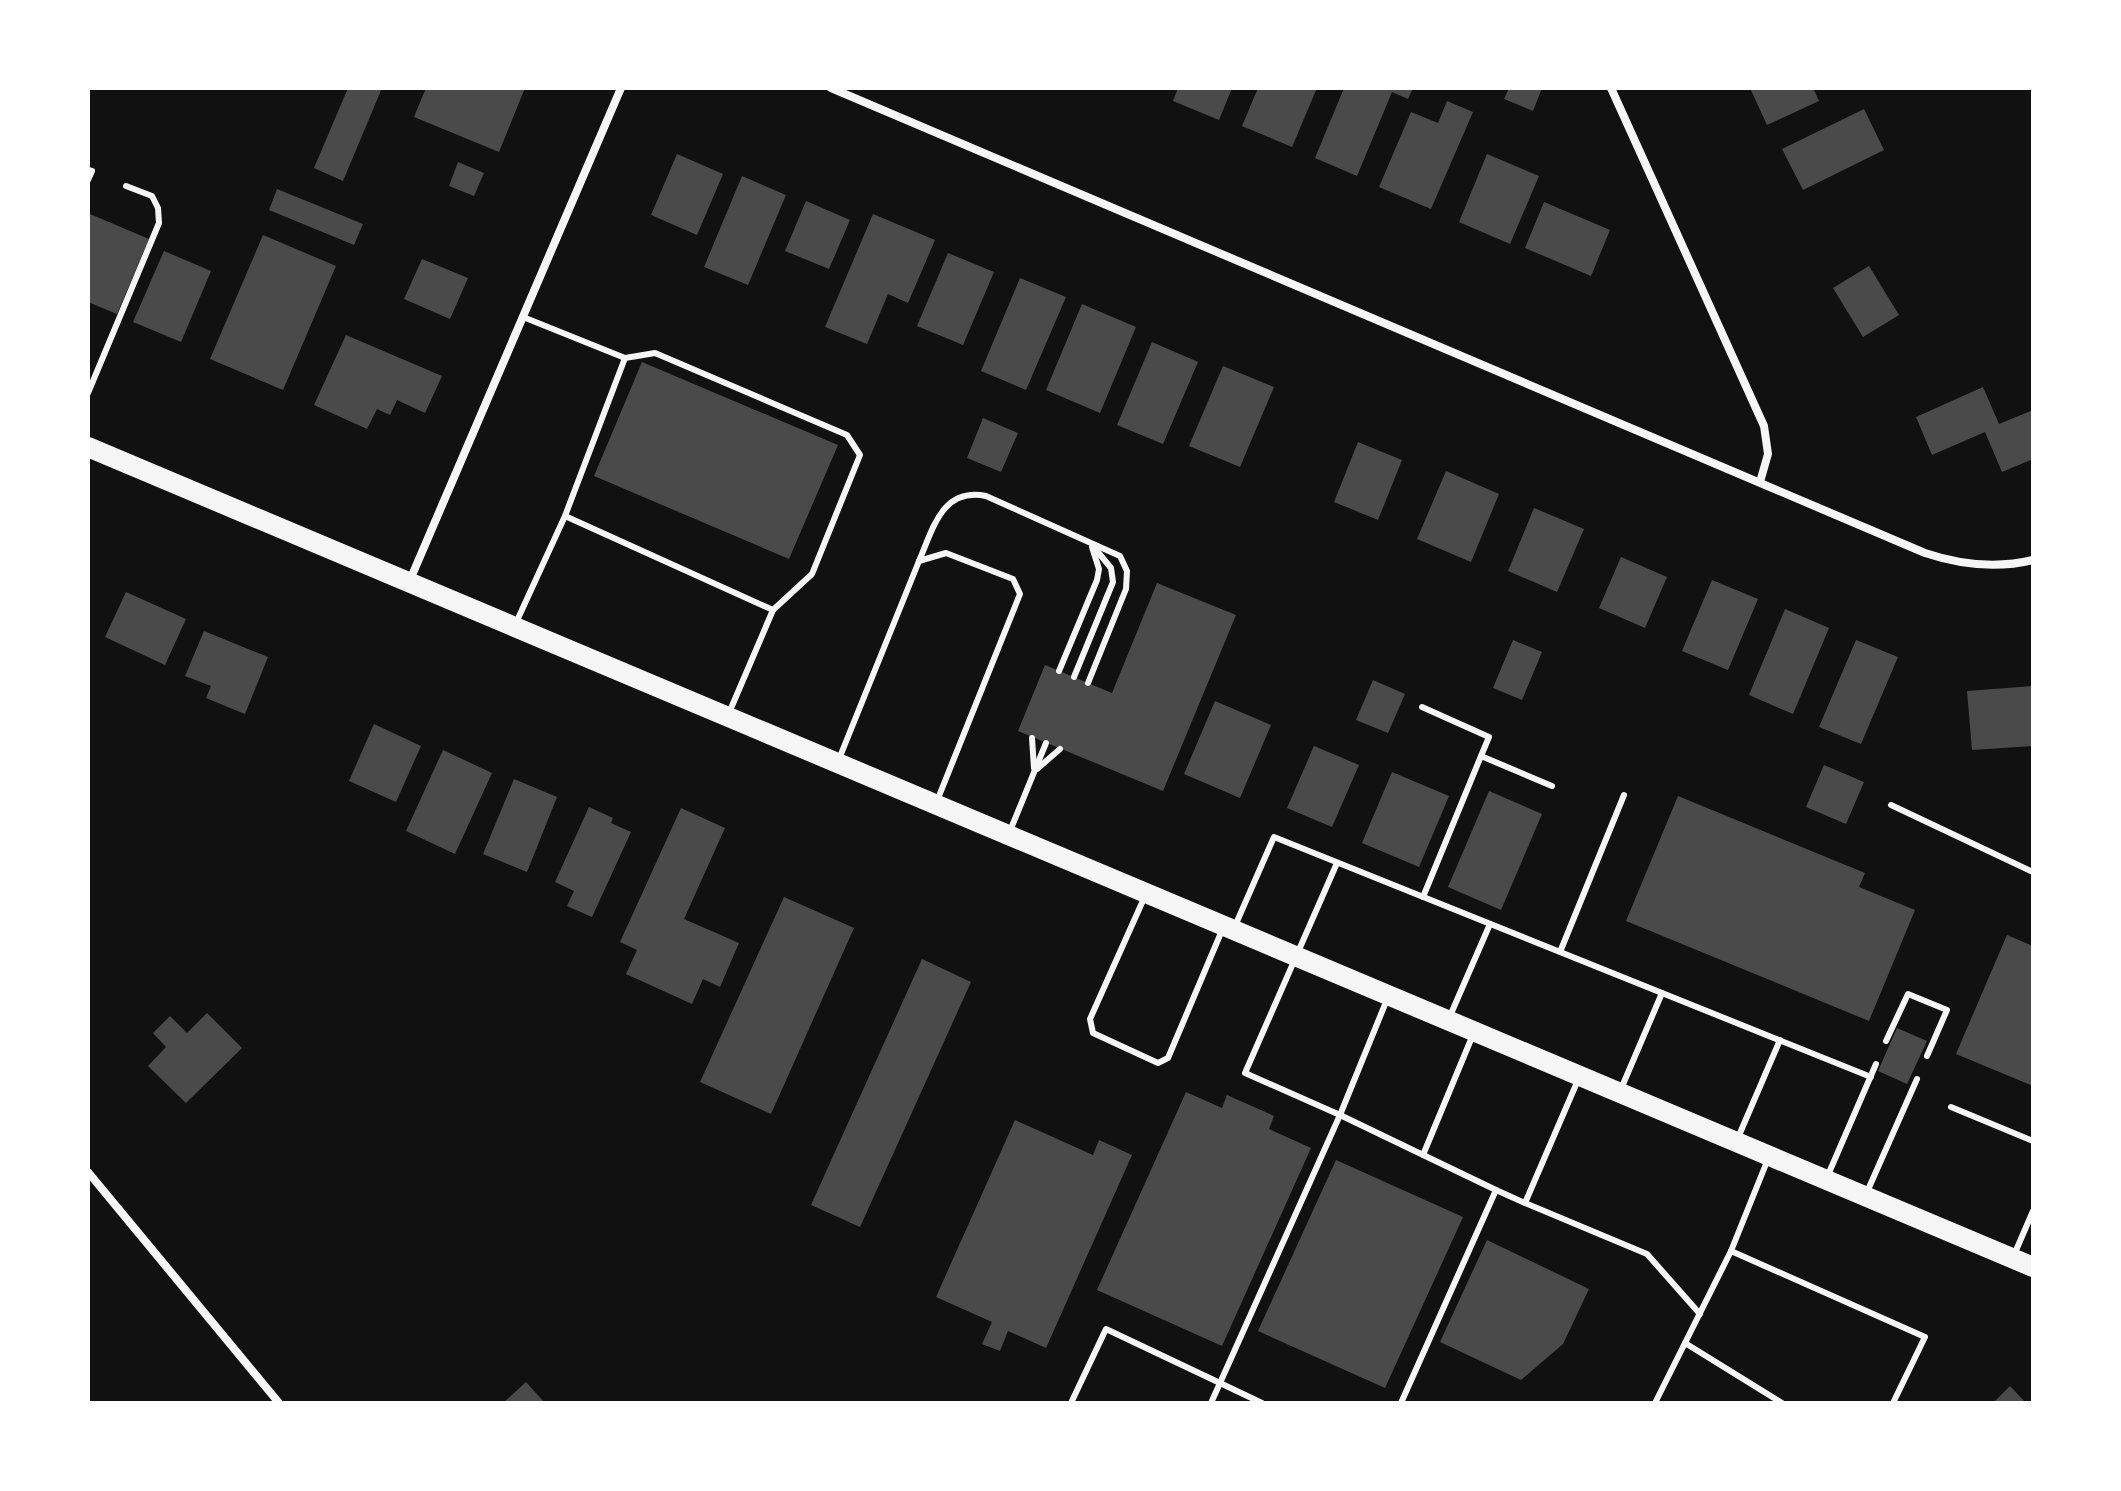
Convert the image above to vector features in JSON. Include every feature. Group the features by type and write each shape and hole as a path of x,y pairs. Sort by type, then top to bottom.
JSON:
{"main road":[{"path":"88,447 2033,1267"}],"street":[{"path":"409,582 621,88"},
{"path":"831,88 1925,553 1952,563 1974,566 2019,564 2033,560"},
{"path":"1611,88 1764,426 1768,454 1760,482"},
{"path":"88,1172 279,1403"}],"lane":[{"path":"88,170 92,171 88,180"},
{"path":"88,393 159,223 158,208 152,196 126,186"},
{"path":"523,317 625,358 655,353 847,435 860,455 812,574 773,610 727,717"},
{"path":"514,627 565,516 625,358"},
{"path":"838,763 940,514 962,496 986,496 1120,556 1127,571 1126,589 1088,683"},
{"path":"565,516 773,610"},
{"path":"1059,671 1097,580 1099,569 1091,544"},
{"path":"1074,677 1113,582 1111,568 1091,544"},
{"path":"919,561 946,553 1013,579 1020,594 936,804"},
{"path":"1422,707 1489,737 1423,897"},
{"path":"1032,738 1035,772"},
{"path":"1009,835 1046,743"},
{"path":"1035,772 1060,749"},
{"path":"1481,756 1552,786"},
{"path":"1560,952 1624,795"},
{"path":"1891,805 2033,872"},
{"path":"1146,892 1090,1019 1093,1033 1158,1063 1168,1058 1274,837 1871,1077"},
{"path":"1337,863 1245,1073 1496,1190 1647,1254 1700,1314"},
{"path":"1448,1020 1490,924"},
{"path":"1619,1093 1662,993"},
{"path":"1886,1041 1908,994 1947,1010 1927,1056"},
{"path":"1211,1403 1340,1115 1389,995"},
{"path":"1423,1155 1474,1031"},
{"path":"1736,1142 1780,1040"},
{"path":"1826,1180 1876,1064"},
{"path":"1525,1203 1580,1076"},
{"path":"1866,1195 1917,1079"},
{"path":"1951,1107 2033,1141"},
{"path":"1655,1403 1731,1251 1769,1156"},
{"path":"1401,1403 1496,1190"},
{"path":"2013,1258 2033,1211"},
{"path":"1731,1251 1925,1337 1893,1403"},
{"path":"1071,1403 1106,1329 1262,1403"},
{"path":"1685,1343 1782,1403"}],"building":[{"path":"348,88 382,88 343,181 314,168"},
{"path":"426,88 525,88 499,152 414,117"},
{"path":"1178,88 1232,88 1219,120 1173,101"},
{"path":"1258,88 1317,88 1292,147 1242,126"},
{"path":"1344,88 1413,88 1408,99 1392,92 1357,176 1315,158"},
{"path":"1509,88 1542,88 1533,111 1504,99"},
{"path":"1750,88 1813,88 1819,101 1767,125"},
{"path":"1447,101 1473,112 1431,209 1379,187 1411,112 1438,123"},
{"path":"1864,109 1884,150 1803,190 1782,149"},
{"path":"677,154 723,174 697,235 651,215"},
{"path":"1487,154 1539,176 1510,244 1459,222"},
{"path":"458,162 484,173 474,196 449,186"},
{"path":"742,176 786,195 748,285 704,267"},
{"path":"277,189 363,224 354,245 269,210"},
{"path":"806,201 850,220 829,269 785,251"},
{"path":"1544,202 1610,230 1591,276 1525,248"},
{"path":"90,214 149,239 117,314 88,302"},
{"path":"873,214 935,240 908,303 888,294 867,344 825,327"},
{"path":"263,235 336,266 283,390 210,359"},
{"path":"164,251 211,271 181,342 133,322"},
{"path":"948,253 994,272 963,345 917,326"},
{"path":"422,259 468,278 450,319 404,299"},
{"path":"1869,266 1899,315 1863,337 1833,288"},
{"path":"1020,278 1066,297 1026,390 981,371"},
{"path":"1082,304 1136,327 1100,413 1046,390"},
{"path":"346,335 442,376 425,413 397,400 390,415 377,409 367,429 314,405"},
{"path":"1152,342 1198,362 1163,444 1117,425"},
{"path":"642,362 838,445 789,559 594,476"},
{"path":"1223,366 1274,387 1240,467 1189,446"},
{"path":"1983,387 1999,424 2033,410 2033,459 2002,472 1985,432 1932,455 1916,417"},
{"path":"983,418 1018,433 1001,472 967,458"},
{"path":"1358,442 1402,460 1378,520 1334,502"},
{"path":"1446,471 1499,494 1471,562 1417,539"},
{"path":"1534,508 1584,529 1557,592 1508,571"},
{"path":"1621,557 1667,577 1645,628 1599,608"},
{"path":"1712,580 1758,599 1728,670 1682,651"},
{"path":"1157,583 1236,615 1163,791 1018,731 1045,665 1112,693"},
{"path":"126,592 186,619 165,665 105,637"},
{"path":"1785,609 1829,628 1793,714 1749,695"},
{"path":"204,631 268,657 245,714 206,698 211,686 185,676"},
{"path":"1513,640 1542,652 1522,700 1493,688"},
{"path":"1856,640 1898,657 1861,744 1819,727"},
{"path":"1373,680 1405,694 1388,733 1356,720"},
{"path":"2033,686 2033,746 1972,750 1967,691"},
{"path":"1215,701 1271,725 1240,798 1184,774"},
{"path":"374,724 421,746 396,802 349,781"},
{"path":"1314,746 1359,765 1332,827 1287,808"},
{"path":"443,750 492,773 455,854 406,831"},
{"path":"1824,765 1864,782 1846,824 1806,807"},
{"path":"1392,772 1449,796 1419,867 1362,843"},
{"path":"514,779 557,797 527,872 483,854"},
{"path":"1489,791 1542,814 1501,910 1448,887"},
{"path":"1678,796 1865,873 1859,887 1915,910 1869,1021 1626,921"},
{"path":"589,807 613,818 611,823 631,832 592,917 567,906 574,891 555,882"},
{"path":"681,808 725,828 684,919 739,943 720,987 703,979 692,1004 626,974 637,950 620,942"},
{"path":"784,897 854,928 771,1114 700,1082"},
{"path":"2007,935 2033,946 2033,1086 1956,1054"},
{"path":"922,959 971,982 860,1227 811,1205"},
{"path":"207,1013 242,1048 186,1103 148,1066 166,1047 153,1033 170,1016 187,1033"},
{"path":"1897,1028 1927,1041 1907,1084 1878,1071"},
{"path":"1186,1092 1222,1108 1227,1095 1274,1116 1269,1129 1311,1148 1222,1346 1097,1290"},
{"path":"1015,1120 1093,1155 1099,1140 1132,1155 1046,1348 1008,1331 1000,1351 982,1344 992,1322 936,1297"},
{"path":"1336,1160 1463,1217 1385,1388 1258,1331"},
{"path":"1487,1240 1589,1289 1563,1344 1521,1380 1440,1342"},
{"path":"526,1382 545,1403 503,1403"},
{"path":"2010,1386 2026,1403 1993,1403"}]}
